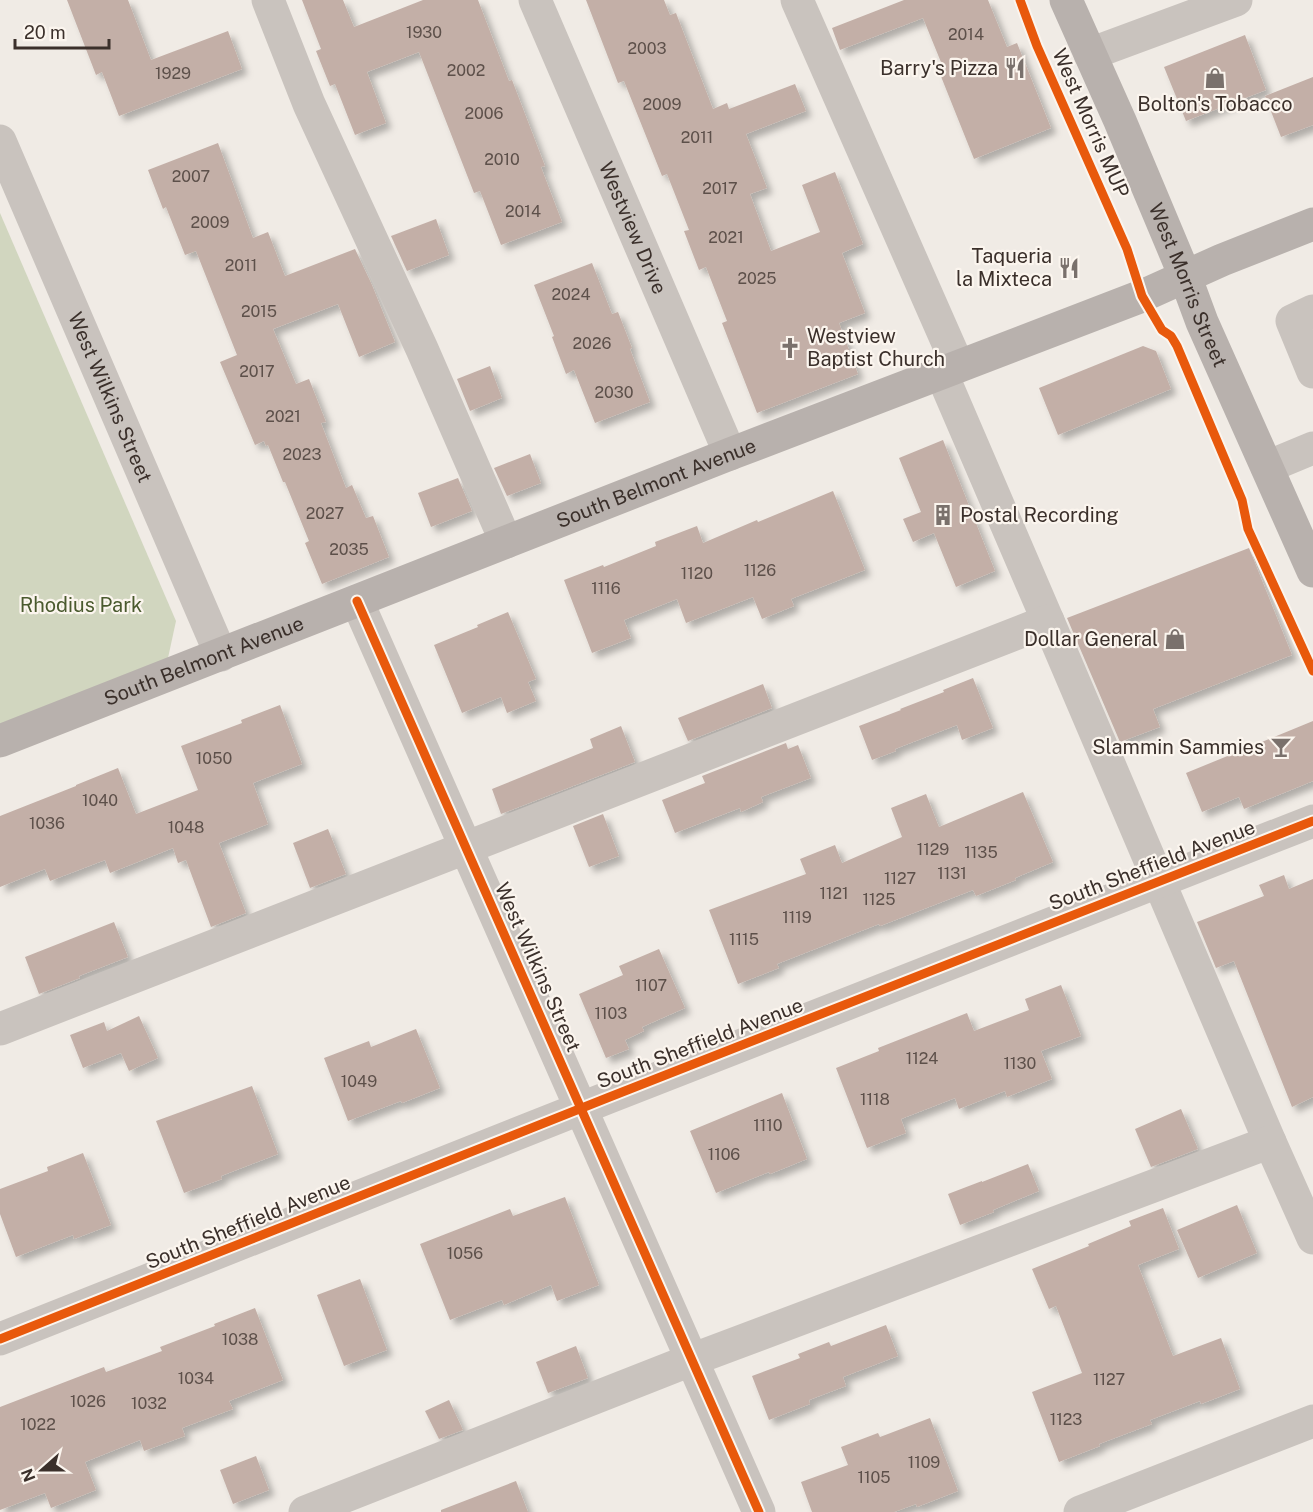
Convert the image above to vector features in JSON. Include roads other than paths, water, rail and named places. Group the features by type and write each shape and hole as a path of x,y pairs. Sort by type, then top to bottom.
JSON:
{"main road":[{"name":"West Morris Street","path":"1066,0 1120,121 1202,322 1313,571"},
{"name":"South Belmont Avenue","path":"0,741 730,454 1142,296 1222,260 1313,224"}],"street":[{"path":"268,0 309,104 422,349 507,542"},
{"name":"Westview Drive","path":"535,0 730,454"},
{"path":"797,0 950,369 1048,621 1313,1238"},
{"path":"1090,54 1236,0"},
{"name":"West Wilkins Street","path":"0,141 221,655"},
{"path":"1311,363 1292,321 1313,311"},
{"path":"1267,467 1313,448"},
{"name":"West Wilkins Street","path":"357,601 759,1512"},
{"path":"0,1029 1048,621"},
{"name":"South Sheffield Avenue","path":"0,1339 1313,821"},
{"path":"305,1512 692,1360 1270,1142"},
{"path":"1080,1512 1313,1421"}],"place":[{"name":"Barry's Pizza","path":"1015,68"},
{"name":"Bolton's Tobacco","path":"1215,78"},
{"name":"Taqueria la Mixteca","path":"1069,268"},
{"name":"Westview Baptist Church","path":"790,348"},
{"name":"Postal Recording","path":"943,515"},
{"name":"Dollar General","path":"1175,639"},
{"name":"Slammin Sammies","path":"1281,747"}],"park label":[{"name":"Rhodius Park","path":"81,605"}]}
